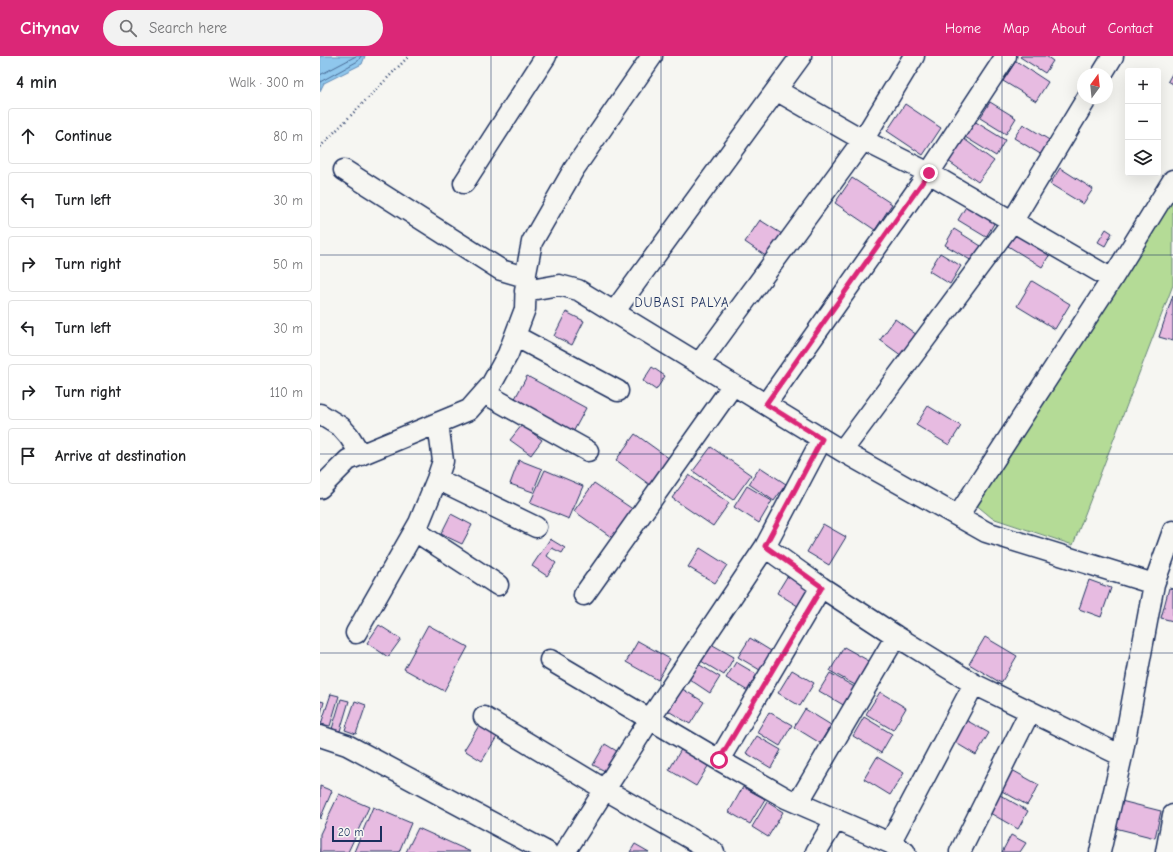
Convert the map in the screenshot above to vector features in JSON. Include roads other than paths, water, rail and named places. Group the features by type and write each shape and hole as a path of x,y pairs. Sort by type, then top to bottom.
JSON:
{"street":[{"path":"464,183 546,56"},
{"path":"320,488 348,460 469,410 492,384 508,354 525,308 525,284 532,242 574,169 652,56"},
{"path":"614,312 801,56"},
{"path":"699,364 864,140 914,56"},
{"path":"766,404 929,173 1006,56"},
{"path":"1106,68 1113,56"},
{"path":"776,90 864,140 929,173 1112,279"},
{"path":"842,451 1012,222 1083,104"},
{"path":"344,170 525,284 559,285 578,290 842,451 986,532 1154,584"},
{"path":"958,516 1112,279 1173,180"},
{"path":"515,336 618,391"},
{"path":"584,595 733,385"},
{"path":"484,393 588,451"},
{"path":"320,414 341,427 361,454"},
{"path":"356,633 415,531 437,479 443,461 438,423"},
{"path":"565,852 604,789 765,546 822,439"},
{"path":"437,479 536,527"},
{"path":"415,531 498,585"},
{"path":"1100,852 1122,756 1154,584 1173,531"},
{"path":"765,546 822,587 896,636 974,684 1122,756"},
{"path":"719,760 822,587"},
{"path":"798,803 896,636"},
{"path":"550,660 786,798 836,819 897,848 974,684"},
{"path":"960,852 1030,711"},
{"path":"484,717 604,789 714,852"},
{"path":"320,736 347,745 547,852"},
{"path":"1166,852 1173,815"},
{"path":"816,852 836,819"}],"water":[{"path":"320,56 365,56 362,64 324,83 320,91"}],"district":[{"name":"DUBASI PALYA","path":"682,302"}]}
